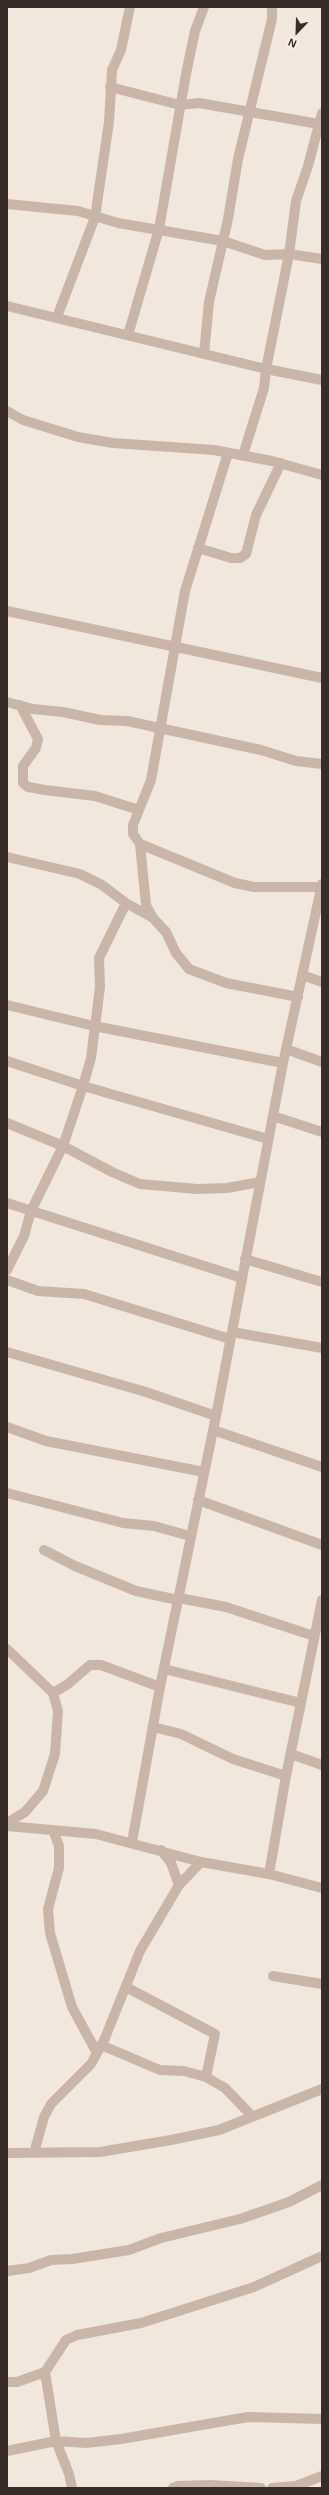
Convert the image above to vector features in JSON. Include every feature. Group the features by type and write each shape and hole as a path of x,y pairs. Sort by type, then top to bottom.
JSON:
{"street":[{"path":"57,318 95,217 109,122 112,70 121,50 130,7"},
{"path":"128,335 159,229 180,105 195,31 204,7"},
{"path":"204,354 209,302 224,241 248,112 272,19 272,7"},
{"path":"110,87 180,105 199,104 319,124"},
{"path":"242,455 260,407 266,369 290,254 296,201 308,166 322,113"},
{"path":"7,204 57,207 78,211 118,224 159,229 224,241 265,255 290,254 322,258"},
{"path":"7,306 266,369 322,380"},
{"path":"7,411 24,420 78,437 113,443 242,455 281,463 322,476"},
{"path":"228,453 185,591 173,648 162,728 151,780 133,825 134,834 140,844 146,905 153,918 166,932 176,953 189,969 226,983 298,997"},
{"path":"198,548 231,558 240,558 246,554 251,542 256,515 281,463"},
{"path":"7,611 173,648 322,678"},
{"path":"7,702 20,706 100,720 127,720 262,750 296,761 322,764"},
{"path":"20,706 38,739 36,748 23,766 23,783 28,787 95,796 139,810"},
{"path":"132,1842 152,1727 190,1536 216,1416 283,1063 321,891 254,887 235,882 140,844"},
{"path":"7,858 80,874 102,885 126,903 153,918"},
{"path":"7,1270 24,1236 30,1211 63,1146 83,1086 92,1058 94,1026 100,987 99,958 105,941 126,903"},
{"path":"302,975 322,982"},
{"path":"7,1005 94,1026 283,1063"},
{"path":"286,1048 322,1062"},
{"path":"7,1061 83,1086 268,1139"},
{"path":"273,1116 322,1132"},
{"path":"7,1123 63,1146 112,1172 140,1184 197,1189 227,1188 260,1182"},
{"path":"7,1203 242,1278"},
{"path":"245,1259 322,1282"},
{"path":"7,1280 38,1291 84,1294 231,1336 322,1348"},
{"path":"7,1352 139,1389 216,1416"},
{"path":"7,1427 46,1441 204,1472"},
{"path":"213,1430 322,1467"},
{"path":"7,1493 123,1523 154,1526 190,1536"},
{"path":"198,1500 322,1545"},
{"path":"44,1550 75,1566 136,1590 226,1607 317,1640"},
{"path":"269,1874 286,1776 301,1703 317,1640 322,1600"},
{"path":"7,1650 53,1693 58,1711 55,1754 43,1791 25,1812 7,1823"},
{"path":"53,1693 68,1684 90,1665 101,1666 160,1687"},
{"path":"164,1669 301,1703"},
{"path":"152,1727 181,1734 233,1759 286,1776"},
{"path":"291,1754 322,1765"},
{"path":"7,1826 96,1834 132,1842 202,1862 269,1874 322,1888"},
{"path":"53,1830 59,1846 59,1868 48,1909 50,1933 72,2007 99,2049 160,2070 184,2072 206,2077 225,2088 252,2116"},
{"path":"161,1850 171,1862 179,1885"},
{"path":"34,2153 44,2117 51,2104 90,2064 99,2049 140,1951 179,1885 202,1862"},
{"path":"272,1976 322,1984"},
{"path":"126,1987 215,2034 206,2077"},
{"path":"7,2153 100,2152 134,2148 219,2130 322,2089"},
{"path":"7,2271 29,2268 51,2260 72,2259 129,2250 161,2238 240,2219 289,2202 322,2185"},
{"path":"7,2382 17,2382 45,2372 66,2340 78,2334 141,2323 254,2287 322,2256"},
{"path":"45,2372 56,2441 69,2474 72,2488"},
{"path":"7,2451 56,2441 86,2443 114,2440 248,2417 322,2418"},
{"path":"272,2488 296,2486 322,2476"},
{"path":"173,2488 178,2486 210,2485 261,2488"}]}
